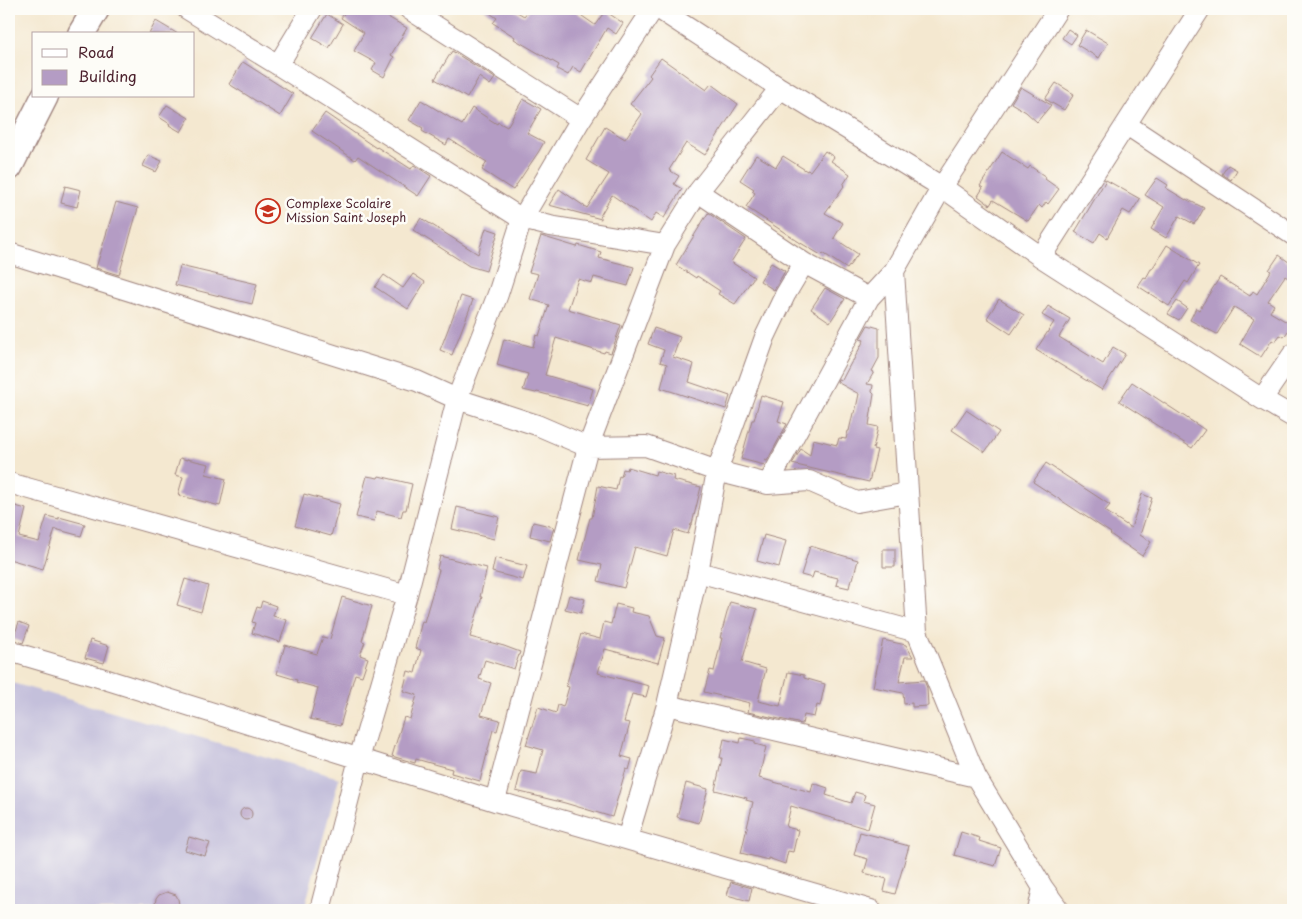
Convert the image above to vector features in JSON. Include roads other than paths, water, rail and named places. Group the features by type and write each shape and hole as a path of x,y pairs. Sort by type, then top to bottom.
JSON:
{"main road":[{"path":"82,32 96,9"},
{"path":"9,167 44,98"}],"street":[{"path":"187,9 522,219 550,226 665,244"},
{"path":"278,65 312,9"},
{"path":"409,9 581,119"},
{"path":"320,910 457,399 498,294 522,219 581,119 653,9"},
{"path":"659,9 780,88 942,187 1041,256 1262,399 1293,417"},
{"path":"768,484 869,298 894,271 942,187 1058,9"},
{"path":"1041,256 1127,125 1194,11"},
{"path":"495,801 588,447 665,244 698,192 780,88"},
{"path":"1127,125 1293,235"},
{"path":"698,192 804,264 869,298"},
{"path":"9,253 417,381 457,399 537,425 588,447 646,446 716,471 768,484 809,481 857,502 908,493"},
{"path":"627,839 667,705 698,572 716,471 765,337 804,264"},
{"path":"894,271 917,632 976,777 1058,910"},
{"path":"1262,399 1293,354"},
{"path":"9,482 406,595"},
{"path":"698,572 917,632"},
{"path":"9,651 495,801 871,910"},
{"path":"667,705 976,777"},
{"path":"1038,910 1043,888"}],"place":[{"name":"Complexe Scolaire Mission Saint Joseph","path":"268,211"}]}
